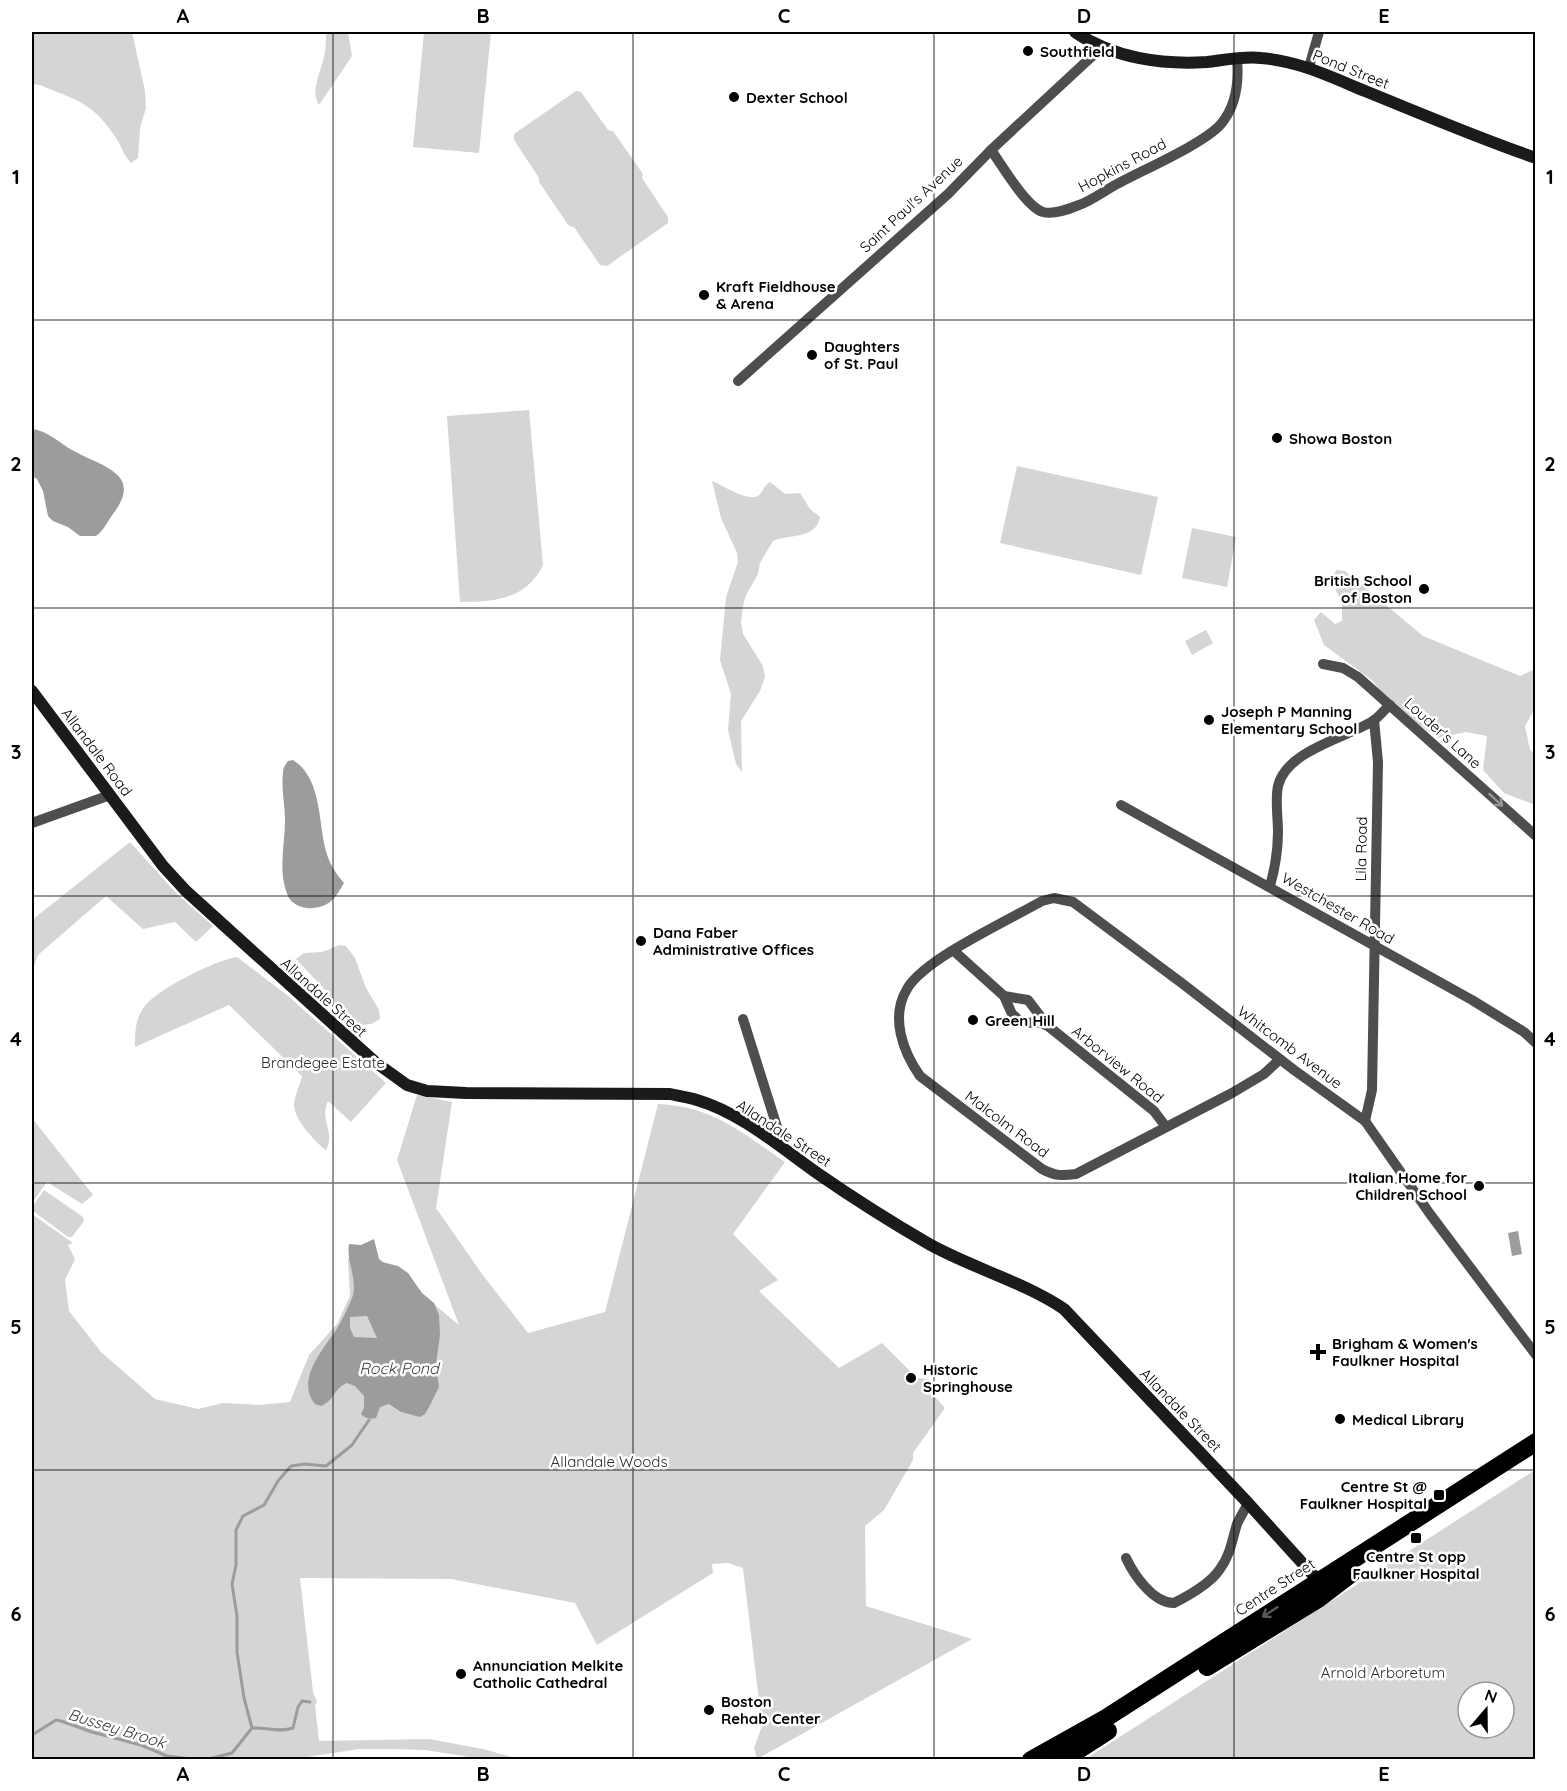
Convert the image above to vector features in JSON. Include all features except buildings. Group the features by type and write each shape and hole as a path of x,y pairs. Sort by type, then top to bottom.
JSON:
{"highway":[{"name":"Centre Street","path":"1031,1760 1106,1718 1323,1586 1536,1442"},
{"name":"Centre Street","path":"1063,1760 1266,1632 1323,1586 1341,1579 1536,1456"}],"street":[{"name":"Pond Street","path":"1076,32 1107,48 1158,62 1203,62 1260,57 1309,67 1444,124 1536,158"},
{"path":"1309,67 1319,32"},
{"name":"Saint Paul's Avenue","path":"738,381 948,194 991,150 1107,48"},
{"name":"Hopkins Road","path":"991,150 1024,196 1034,206 1044,212 1057,212 1081,204 1184,149 1221,124 1236,91 1239,76 1238,59"},
{"name":"Louder's Lane","path":"1323,664 1350,671 1536,836"},
{"name":"Allandale Road","path":"32,691 138,831"},
{"path":"1270,886 1276,864 1277,788 1281,774 1306,755 1374,720 1390,705"},
{"name":"Lila Road","path":"1365,1121 1371,1103 1372,1090 1378,762 1374,720"},
{"path":"32,823 110,795"},
{"name":"Westchester Road","path":"1121,805 1472,1000 1524,1032 1536,1043"},
{"name":"Allandale Street","path":"138,831 163,866 186,891 343,1035 375,1062 408,1085 427,1091 466,1094 670,1094 698,1100 755,1129 830,1181 930,1244 961,1261 1048,1298 1064,1309 1248,1503 1323,1586"},
{"name":"Whitcomb Avenue","path":"954,951 1042,901 1054,898 1073,902 1365,1121 1430,1214 1536,1355"},
{"name":"Arborview Road","path":"954,951 1004,996 1012,1014 1020,1021 1038,1022 1048,1026"},
{"name":"Malcolm Road","path":"954,951 925,969 906,989 901,1001 903,1047 909,1061 920,1076 1042,1169 1052,1174 1061,1176 1076,1174 1264,1074 1280,1059"},
{"name":"Arborview Road","path":"1004,996 1028,1000 1048,1026 1154,1111 1166,1127"},
{"path":"743,1019 778,1130 776,1144"},
{"path":"1126,1558 1134,1572 1156,1599 1174,1603 1205,1584 1222,1568 1248,1503"}],"green space":[{"path":"32,32 132,32 145,91 146,108 140,128 138,158 131,163 106,124 90,108 63,94 32,84"},
{"path":"326,32 348,32 352,56 319,105 316,87 325,54"},
{"path":"424,32 491,32 479,153 413,147"},
{"path":"576,91 581,92 608,130 613,131 643,174 642,178 668,217 668,223 607,266 600,265 574,227 569,226 514,140 514,134"},
{"path":"529,410 543,565 528,586 508,597 497,600 460,602 447,416"},
{"path":"1017,466 1158,497 1141,575 1000,543"},
{"path":"712,481 748,497 760,495 770,482 785,494 800,493 810,509 820,517 814,529 801,535 773,541 746,595 741,622 743,634 763,666 765,677 760,691 741,721 742,772 736,764 728,730 731,694 720,660 726,597 738,562 737,553 721,518"},
{"path":"1192,528 1236,537 1227,587 1182,578"},
{"path":"1336,570 1345,571 1423,636 1520,676 1535,669 1535,708 1525,726 1530,750 1535,754 1535,805 1504,793 1483,770 1487,736 1466,732 1438,738 1387,702 1373,681 1324,645 1314,620 1321,612 1335,624 1342,621 1342,604 1332,581"},
{"path":"1206,630 1213,643 1192,655 1185,641"},
{"path":"130,842 177,894 213,926 196,942 175,922 143,929 106,896 38,955 32,972 32,920"},
{"path":"340,945 346,946 355,958 366,988 379,1010 380,1019 371,1024 361,1025 342,1014 327,992 296,959 304,953 322,952"},
{"name":"Brandegee Estate","path":"237,957 287,995 386,1083 351,1122 328,1101 325,1115 329,1144 326,1150 306,1129 295,1110 294,1104 302,1076 229,1005 135,1047 137,1021 144,1007 151,1000 188,976"},
{"name":"Allandale Woods","path":"417,1095 452,1102 436,1208 482,1274 528,1333 605,1312 658,1104 695,1110 711,1116 740,1131 785,1162 733,1234 778,1280 759,1291 839,1368 882,1343 917,1378 930,1382 933,1395 945,1408 913,1453 913,1460 884,1510 865,1526 866,1606 972,1639 757,1759 754,1748 762,1726 743,1568 728,1563 712,1564 713,1573 597,1645 575,1603 451,1579 300,1578 313,1692 317,1702 315,1705 319,1741 429,1739 483,1749 519,1759 482,1759 425,1750 359,1749 288,1760 32,1759 32,1214 73,1243 68,1245 75,1259 65,1280 69,1311 101,1352 155,1399 198,1409 223,1403 259,1405 290,1402 309,1355 337,1324 350,1296 348,1259 356,1247 365,1247 459,1325 397,1160"},
{"path":"32,1118 93,1195 82,1204 47,1182 32,1203"},
{"path":"44,1190 83,1217 84,1221 72,1237 68,1237 33,1211 32,1207"},
{"name":"Arnold Arboretum","path":"1535,1470 1535,1759 1084,1760"}],"water":[{"path":"32,429 48,434 72,450 106,467 122,480 124,489 121,500 96,536 80,536 48,516 43,491 37,479 32,476"},
{"path":"293,760 302,768 314,789 327,855 344,883 332,900 313,908 300,906 291,901 283,879 285,820 283,771 288,761"},
{"path":"1518,1231 1522,1254 1512,1256 1508,1233"},
{"name":"Rock Pond","path":"374,1239 379,1259 398,1266 408,1273 422,1293 434,1303 439,1315 440,1335 436,1364 439,1387 425,1414 420,1417 401,1412 389,1404 380,1407 376,1418 366,1418 361,1414 364,1408 364,1396 355,1386 347,1383 321,1406 315,1404 310,1395 308,1386 312,1367 339,1326 353,1295 354,1282 349,1244 361,1245","holes":["367,1316 377,1338 354,1337 350,1328 350,1317"]}],"waterway":[{"name":"Bussey Brook","path":"252,1728 244,1698 237,1652 237,1616 232,1584 236,1565 236,1530 243,1516 264,1505 278,1481 291,1466 305,1464 326,1466 352,1445 369,1420"},
{"path":"252,1728 283,1730 293,1728 298,1707 302,1701 310,1702"},
{"name":"Bussey Brook","path":"32,1735 56,1720 141,1745 167,1756 199,1760"},
{"name":"Bussey Brook","path":"205,1760 232,1753 252,1728"}],"place":[{"name":"Southfield","path":"1028,51"},
{"name":"Dexter School","path":"734,97"},
{"name":"Kraft Fieldhouse & Arena","path":"704,295"},
{"name":"Daughters of St. Paul","path":"812,355"},
{"name":"Showa Boston","path":"1277,438"},
{"name":"British School of Boston","path":"1424,589"},
{"name":"Joseph P Manning Elementary School","path":"1209,720"},
{"name":"Dana Faber Administrative Offices","path":"641,941"},
{"name":"Green Hill","path":"973,1020"},
{"name":"Italian Home for Children School","path":"1479,1186"},
{"name":"Brigham & Women's Faulkner Hospital","path":"1318,1352"},
{"name":"Historic Springhouse","path":"911,1378"},
{"name":"Medical Library","path":"1340,1419"},
{"name":"Centre St @ Faulkner Hospital","path":"1439,1495"},
{"name":"Centre St opp Faulkner Hospital","path":"1416,1538"},
{"name":"Annunciation Melkite Catholic Cathedral","path":"461,1674"},
{"name":"Boston Rehab Center","path":"709,1710"}]}
